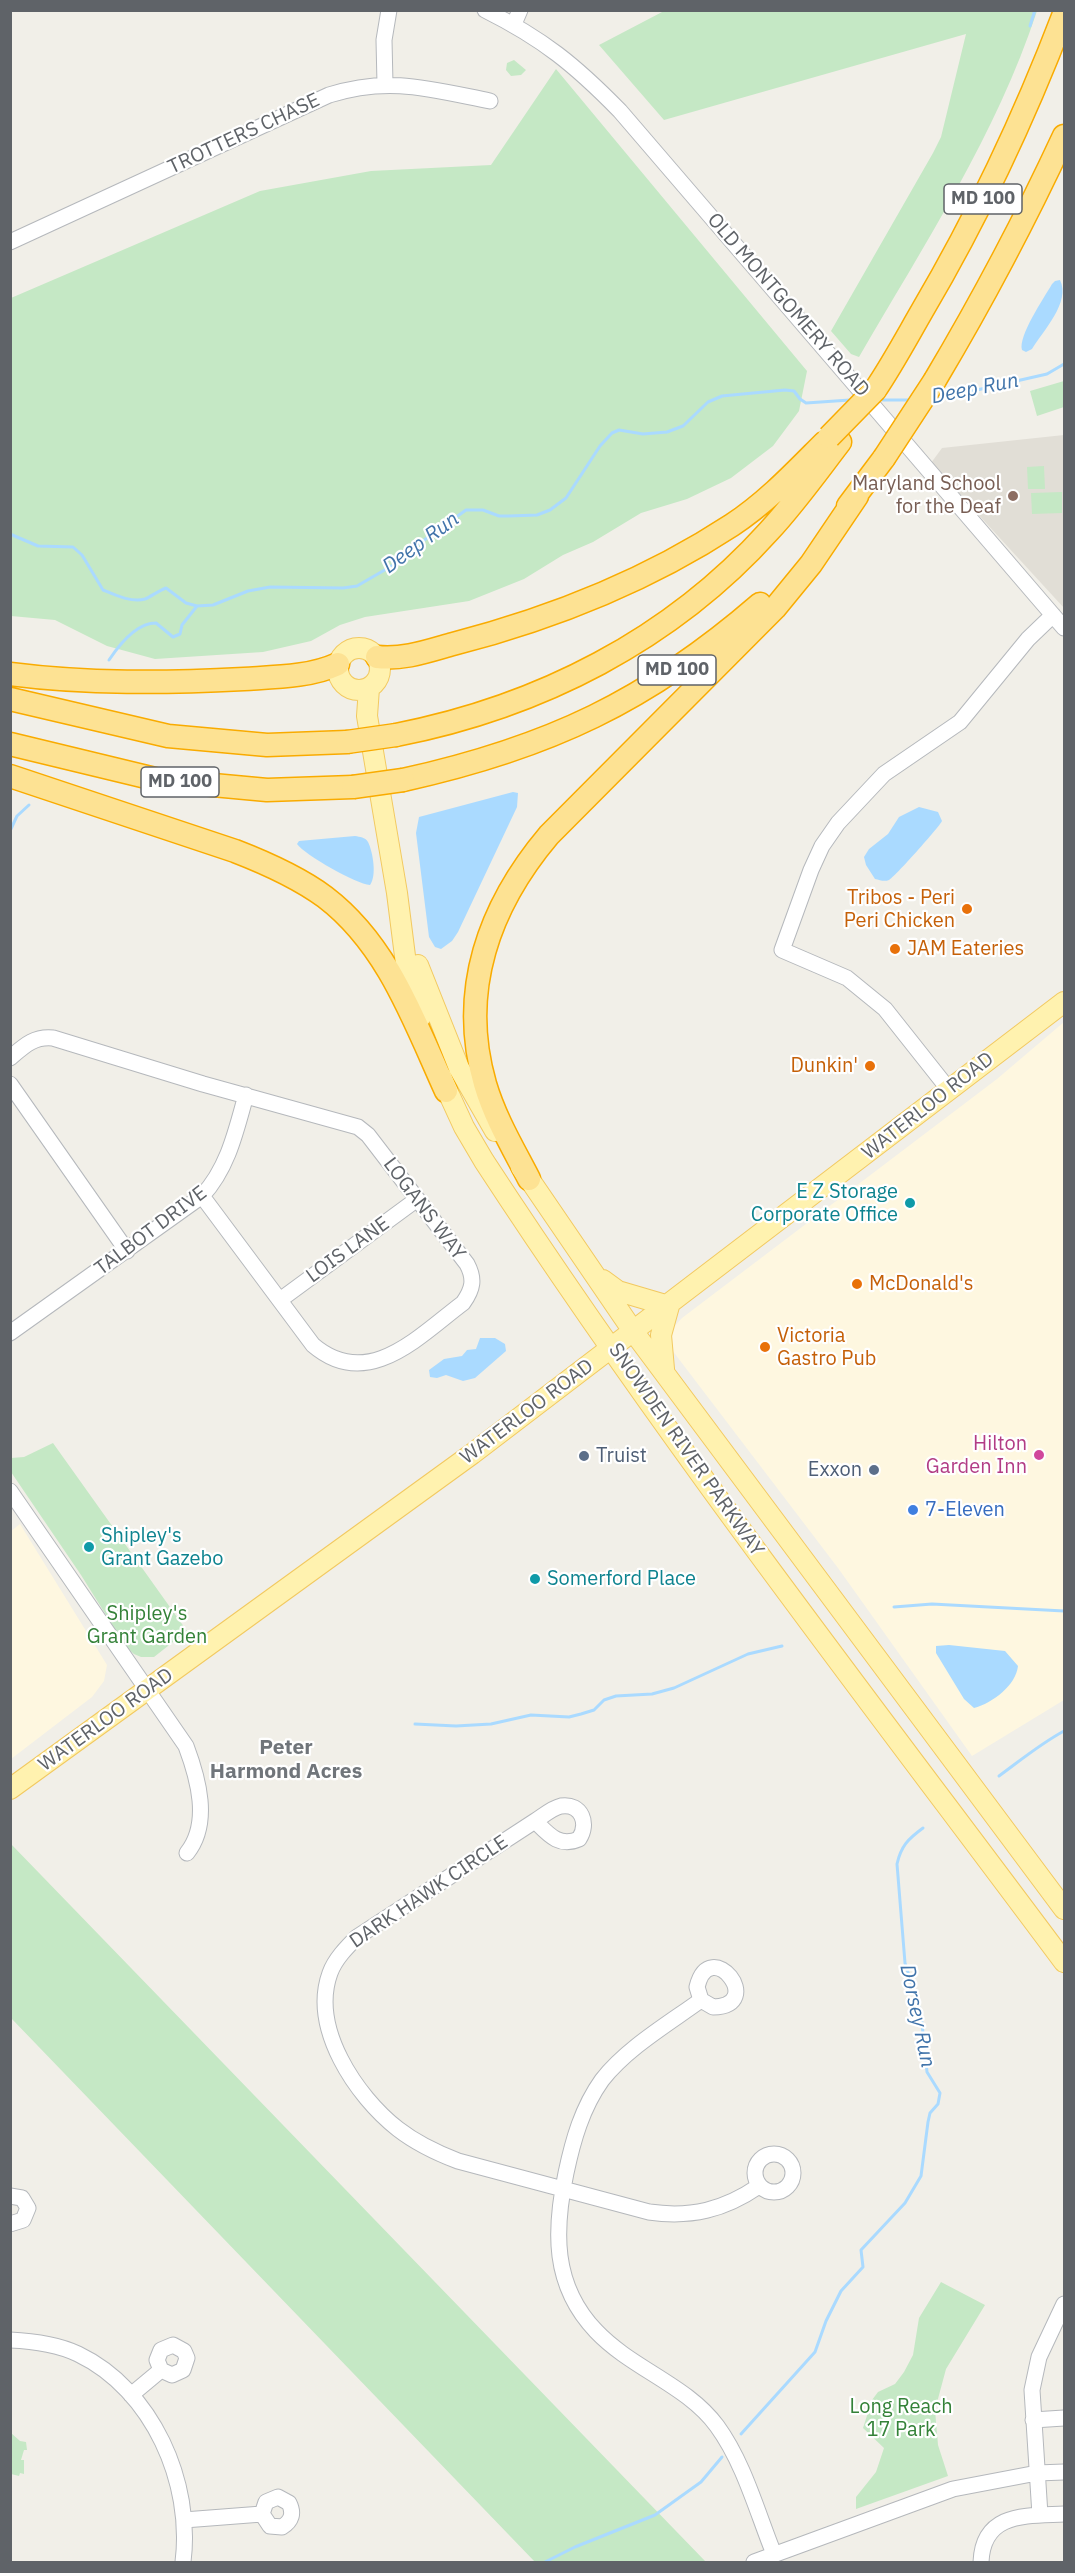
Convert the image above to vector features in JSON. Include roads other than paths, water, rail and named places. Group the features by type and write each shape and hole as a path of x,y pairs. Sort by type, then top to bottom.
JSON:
{"highway":[{"name":"MD 100","path":"10,699 114,725 199,740 267,745 347,742 442,726 527,699 571,679 655,630 696,600 762,539 800,495 834,439 880,383 976,214 1020,122 1065,14"},
{"name":"MD 100","path":"10,744 171,781 267,790 353,787 403,780 497,757 588,721 663,679 725,634 764,600 804,560 856,496 935,380 981,304 1065,136"},
{"path":"377,657 399,657 426,651 528,622 647,572 716,534 759,505 834,439"},
{"path":"530,1179 496,1116 485,1083 478,1048 476,1014 478,981 484,950 495,917 524,864 549,835 775,608 811,564 856,496"},
{"path":"10,674 92,681 205,681 315,672 338,664"},
{"path":"10,776 235,850 268,864 325,897 374,946 390,973 446,1091"}],"main road":[{"path":"361,688 339,678 338,664 346,652 359,648 372,652 377,657"},
{"name":"SNOWDEN RIVER PARKWAY","path":"377,657 380,671 375,684 361,688 397,893 406,964 420,1019 446,1091 484,1161 734,1519 1065,1962"},
{"name":"SNOWDEN RIVER PARKWAY","path":"397,893 417,962 437,1016 459,1068 488,1120 633,1330 1065,1909"},
{"name":"WATERLOO ROAD","path":"10,1790 472,1454 1065,1002"},
{"path":"594,1272 618,1291 669,1306 661,1335 664,1372"}],"street":[{"path":"385,84 384,40 389,10"},
{"name":"OLD MONTGOMERY ROAD","path":"485,10 517,17 620,111 1065,628"},
{"name":"TROTTERS CHASE","path":"10,242 329,95 359,87 385,84 419,87 490,101"},
{"path":"950,1091 902,1028 878,1002 847,978 782,950 811,870 822,846 838,824 884,774 960,722 1028,639 1053,615"},
{"name":"LOGANS WAY","path":"10,1058 29,1042 42,1037 52,1038 203,1084 358,1127 368,1136 467,1264 472,1274 470,1293 463,1303 398,1352 379,1361 359,1364 343,1362 325,1355 314,1345 202,1196"},
{"path":"12,1090 127,1251"},
{"name":"TALBOT DRIVE","path":"10,1333 202,1196 215,1181 234,1141 246,1095"},
{"name":"LOIS LANE","path":"280,1300 416,1200"},
{"path":"10,1491 186,1746 196,1776 200,1809 197,1838 187,1853"},
{"name":"DARK HAWK CIRCLE","path":"535,1821 357,1937 338,1958 330,1972 326,1987 325,2012 330,2039 352,2076 366,2097 397,2128 436,2152 458,2161 649,2212 680,2216 726,2206 759,2186"},
{"path":"701,2000 629,2054 603,2080 588,2103 577,2128 563,2189 557,2228 559,2251 563,2272 580,2311 593,2328 621,2355 683,2394 716,2424 735,2455 774,2554"},
{"path":"10,2196 22,2198 28,2208 23,2220 10,2224"},
{"path":"1040,2515 1034,2420 1034,2375 1039,2357 1065,2304"},
{"path":"10,2340 34,2342 78,2354 103,2371 131,2395 147,2415 169,2457 181,2498 184,2520 183,2562"},
{"path":"131,2395 161,2370"},
{"path":"1034,2420 1065,2418"},
{"path":"754,2562 953,2488 1037,2473 1065,2472"},
{"path":"184,2520 262,2514"},
{"path":"981,2562 986,2539 995,2526 1016,2518 1065,2514"}],"water":[{"path":"1060,280 1062,298 1059,307 1032,349 1026,352 1022,350 1024,336 1032,317 1052,284"},
{"path":"513,792 518,793 517,807 458,932 452,941 441,949 435,947 429,937 416,833 419,817"},
{"path":"919,807 938,812 942,821 893,877 885,881 875,879 864,857 869,849 888,834 899,817"},
{"path":"355,836 365,839 370,846 374,870 370,885 354,880 331,868 297,844 299,841"},
{"path":"480,1338 495,1338 505,1344 506,1351 475,1378 463,1381 446,1375 437,1378 430,1377 429,1370 444,1359 462,1356 467,1350 476,1349"},
{"path":"949,1645 1005,1651 1018,1666 1013,1680 996,1698 974,1708 964,1699 936,1653 936,1646"}],"waterway":[{"path":"1030,26 1035,10"},
{"name":"Deep Run","path":"933,400 1047,374 1064,364"},
{"name":"Deep Run","path":"10,534 38,546 73,547 82,555 103,590 129,599 145,599 166,588 186,603 197,606 213,605 248,591 270,587 343,588 357,586 395,564 409,551 466,510 483,510 499,516 537,515 550,510 566,498 600,446 612,433 619,430 643,434 667,432 683,426 708,402 722,396 785,390 794,391 806,403 850,400"},
{"name":"Deep Run","path":"883,400 911,400"},
{"path":"109,660 129,636 149,624 156,623 173,637 180,634 182,625 197,606"},
{"path":"10,831 17,816 29,805"},
{"path":"894,1607 932,1604 1064,1611"},
{"path":"415,1724 456,1726 491,1724 531,1715 569,1717 594,1710 604,1700 616,1696 652,1694 674,1688 748,1654 782,1646"},
{"name":"Dorsey Run","path":"999,1776 1064,1731"},
{"name":"Dorsey Run","path":"741,2434 815,2352 826,2321 841,2291 863,2267 861,2250 905,2203 921,2176 930,2113 938,2104 940,2093 927,2072 921,2014 905,1963 897,1864 906,1843 923,1828"},
{"name":"Dorsey Run","path":"545,2562 575,2547 655,2515 701,2482 722,2457"}],"place":[{"name":"Maryland School for the Deaf","path":"1013,496"},
{"name":"Tribos - Peri Peri Chicken","path":"967,909"},
{"name":"JAM Eateries","path":"895,949"},
{"name":"Dunkin'","path":"870,1066"},
{"name":"E Z Storage Corporate Office","path":"910,1203"},
{"name":"McDonald's","path":"857,1284"},
{"name":"Victoria Gastro Pub","path":"765,1347"},
{"name":"Hilton Garden Inn","path":"1039,1455"},
{"name":"Truist","path":"584,1456"},
{"name":"Exxon","path":"874,1470"},
{"name":"7-Eleven","path":"913,1510"},
{"name":"Shipley's Grant Gazebo","path":"89,1547"},
{"name":"Somerford Place","path":"535,1579"}],"district":[{"name":"Peter Harmond Acres","path":"286,1760"}],"park label":[{"name":"Shipley's Grant Garden","path":"147,1626"},
{"name":"Long Reach 17 Park","path":"901,2418"}]}
